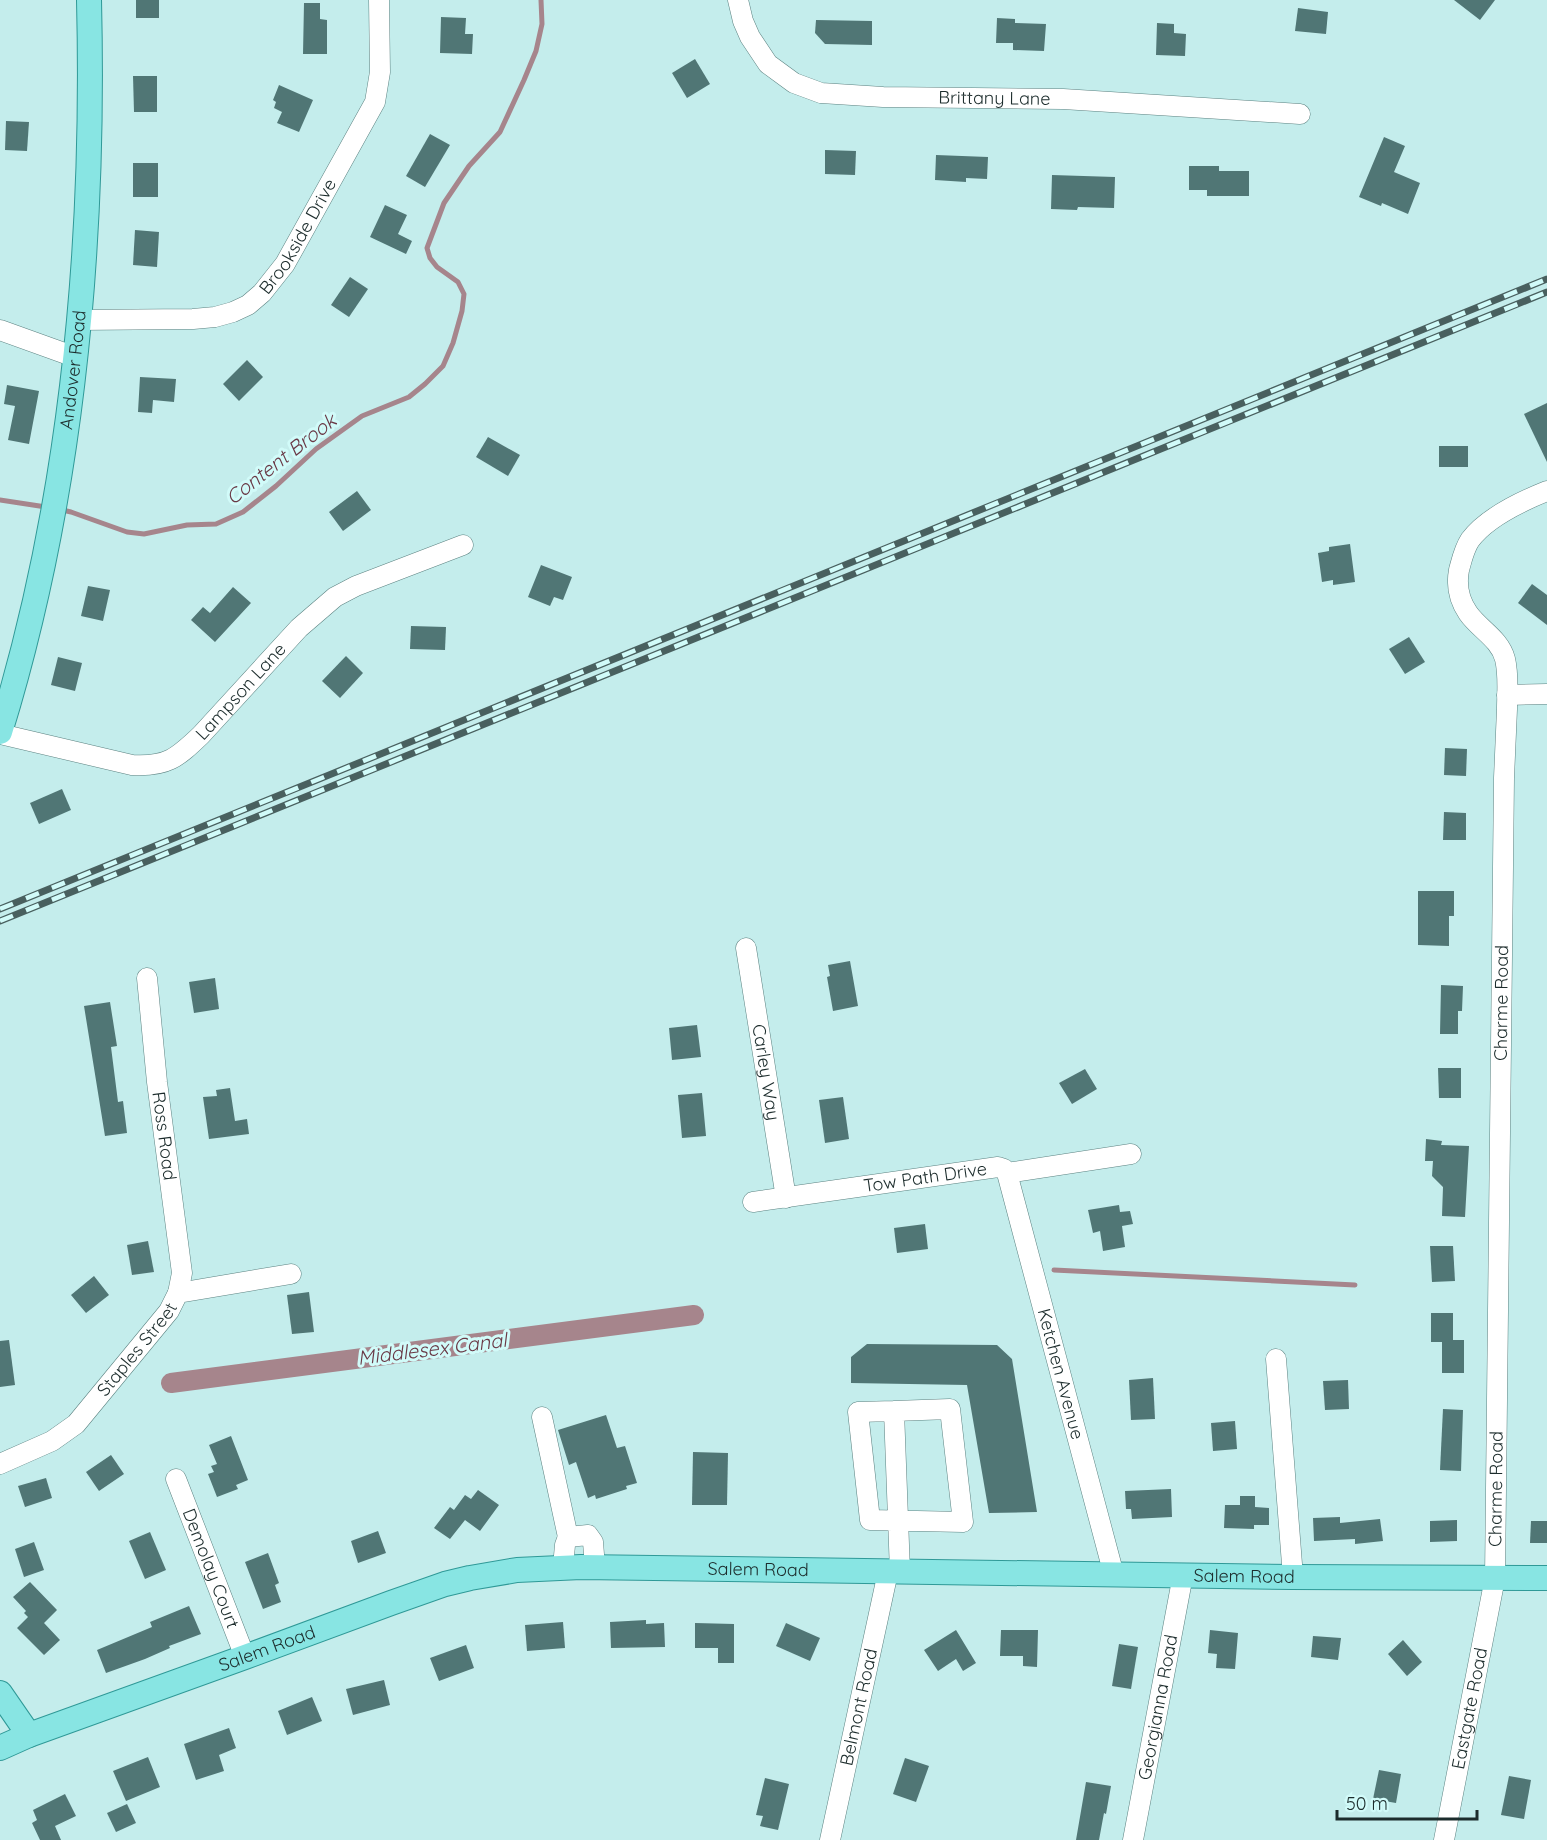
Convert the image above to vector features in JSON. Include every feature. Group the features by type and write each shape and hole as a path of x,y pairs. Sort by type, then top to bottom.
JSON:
{"main road":[{"name":"Andover Road","path":"0,733 32,616 57,484 75,357 89,144 89,0"},
{"name":"Salem Road","path":"0,1748 29,1735 391,1603 445,1584 494,1573 563,1567 595,1567 1114,1575 1547,1578"},
{"path":"0,1693 29,1735"}],"street":[{"name":"Brookside Drive","path":"78,320 215,317 248,305 262,293 285,264 375,102 380,72 380,0"},
{"name":"Brittany Lane","path":"738,0 750,37 768,64 794,83 821,93 883,97 1063,99 1300,114"},
{"path":"0,330 75,357"},
{"name":"Charme Road","path":"1495,1578 1504,778 1508,695 1505,658 1501,649 1476,623 1461,602 1458,576 1465,551 1471,539 1480,529 1509,508 1547,491"},
{"name":"Lampson Lane","path":"0,733 132,765 151,766 169,761 201,735 299,628 335,597 356,586 463,545"},
{"path":"1508,695 1547,694"},
{"name":"Carley Way","path":"746,948 786,1198"},
{"name":"Ross Road","path":"147,978 157,1082 182,1273 178,1293"},
{"name":"Tow Path Drive","path":"753,1202 998,1167 1007,1173 1131,1154"},
{"name":"Ketchen Avenue","path":"1007,1173 1114,1575"},
{"name":"Staples Street","path":"0,1464 52,1441 76,1424 169,1311 178,1293 291,1274"},
{"path":"1276,1359 1293,1577"},
{"path":"950,1408 963,1522 870,1520 858,1412 894,1411 950,1408"},
{"name":"Belmont Road","path":"830,1840 894,1572 898,1521 894,1411"},
{"path":"542,1417 568,1537 563,1567"},
{"name":"Demolay Court","path":"176,1479 245,1657"},
{"path":"568,1537 588,1535 593,1542 595,1567"},
{"name":"Georgianna Road","path":"1133,1840 1183,1575"},
{"name":"Eastgate Road","path":"1444,1840 1495,1578"}],"building":[{"path":"136,0 159,0 159,18 136,18"},
{"path":"1454,0 1495,0 1480,20"},
{"path":"304,3 320,3 320,19 327,20 327,54 303,54"},
{"path":"1298,8 1328,12 1326,34 1295,31"},
{"path":"441,17 466,18 465,34 473,34 472,54 440,53"},
{"path":"997,18 1015,19 1015,23 1046,24 1044,51 1013,50 1013,43 996,43"},
{"path":"816,20 872,21 872,45 825,44 815,33"},
{"path":"1157,23 1174,24 1174,33 1186,34 1185,56 1156,55"},
{"path":"695,59 710,84 687,98 672,73"},
{"path":"133,76 157,76 157,112 134,112"},
{"path":"279,85 313,100 299,132 277,123 282,112 274,108 276,102 273,100"},
{"path":"6,121 29,122 27,151 5,150"},
{"path":"430,134 450,145 425,187 406,176"},
{"path":"1384,137 1405,146 1394,172 1420,183 1408,214 1382,203 1381,206 1359,197"},
{"path":"825,150 856,151 855,175 825,174"},
{"path":"936,155 988,157 987,179 966,178 966,182 935,180"},
{"path":"133,163 158,163 158,197 133,197"},
{"path":"1189,166 1219,166 1219,171 1249,171 1249,196 1207,196 1207,190 1189,190"},
{"path":"1052,175 1115,177 1114,208 1051,209"},
{"path":"385,205 407,215 398,234 412,241 406,254 370,237"},
{"path":"135,230 159,232 157,267 133,265"},
{"path":"350,277 368,289 349,317 331,305"},
{"path":"247,360 263,377 239,401 223,384"},
{"path":"140,377 176,379 174,402 153,400 152,413 138,412"},
{"path":"7,385 39,391 29,444 8,440 15,406 4,404"},
{"path":"1547,403 1547,462 1524,414"},
{"path":"488,437 520,455 508,476 476,457"},
{"path":"1439,446 1468,446 1468,467 1439,467"},
{"path":"357,491 371,510 343,531 329,512"},
{"path":"1350,544 1355,582 1333,585 1333,580 1322,582 1318,553 1329,551 1329,547"},
{"path":"541,565 572,577 563,600 554,597 550,606 528,597"},
{"path":"1532,584 1547,595 1547,625 1518,603"},
{"path":"88,586 110,590 103,621 81,616"},
{"path":"233,587 251,603 215,642 191,620 203,607 210,613"},
{"path":"411,626 446,627 445,650 410,649"},
{"path":"1409,637 1425,662 1405,674 1389,649"},
{"path":"346,656 363,673 340,698 322,681"},
{"path":"58,657 82,663 75,691 51,685"},
{"path":"1445,748 1467,749 1466,776 1444,775"},
{"path":"62,789 71,810 39,824 30,803"},
{"path":"1444,812 1466,813 1466,840 1443,840"},
{"path":"1418,891 1454,891 1454,916 1449,916 1449,946 1418,945"},
{"path":"850,961 858,1006 833,1011 827,977 830,976 828,965"},
{"path":"215,978 219,1009 194,1013 189,982"},
{"path":"1441,985 1463,986 1462,1011 1458,1011 1458,1034 1440,1034"},
{"path":"110,1002 117,1046 111,1047 118,1102 123,1101 127,1133 105,1136 84,1006"},
{"path":"697,1025 701,1057 672,1060 669,1028"},
{"path":"1438,1068 1461,1068 1461,1098 1439,1098"},
{"path":"1085,1069 1097,1089 1072,1104 1059,1083"},
{"path":"230,1088 235,1121 247,1119 249,1134 209,1139 203,1097 217,1096 216,1090"},
{"path":"702,1093 706,1136 682,1138 678,1095"},
{"path":"843,1097 849,1139 825,1143 819,1100"},
{"path":"1426,1139 1442,1141 1441,1145 1469,1146 1465,1217 1442,1216 1443,1187 1432,1176 1433,1161 1425,1161"},
{"path":"1119,1205 1120,1212 1130,1211 1133,1224 1122,1226 1125,1247 1103,1251 1100,1231 1093,1233 1088,1210"},
{"path":"925,1224 928,1249 897,1253 894,1228"},
{"path":"148,1241 154,1272 132,1275 127,1245"},
{"path":"1430,1246 1453,1246 1455,1281 1432,1282"},
{"path":"94,1276 109,1295 86,1313 71,1295"},
{"path":"309,1292 314,1332 292,1334 287,1295"},
{"path":"1431,1313 1453,1313 1453,1340 1464,1340 1464,1373 1442,1373 1442,1342 1431,1342"},
{"path":"9,1340 15,1385 0,1387 0,1341"},
{"path":"867,1344 997,1345 1012,1359 1037,1512 989,1513 967,1385 851,1383 851,1357"},
{"path":"1153,1378 1155,1419 1131,1420 1129,1380"},
{"path":"1348,1380 1349,1409 1325,1410 1323,1381"},
{"path":"1443,1409 1463,1410 1461,1471 1440,1470"},
{"path":"606,1415 617,1448 625,1446 637,1483 626,1486 627,1489 596,1499 595,1495 588,1498 576,1462 569,1465 558,1430"},
{"path":"1235,1421 1237,1449 1213,1451 1211,1423"},
{"path":"231,1436 248,1480 236,1485 238,1489 217,1497 208,1474 214,1472 211,1466 217,1464 209,1445"},
{"path":"693,1452 728,1453 727,1505 692,1505"},
{"path":"111,1455 124,1474 99,1491 86,1472"},
{"path":"46,1478 52,1498 25,1507 18,1486"},
{"path":"1171,1489 1172,1517 1132,1519 1131,1509 1126,1509 1125,1491"},
{"path":"478,1490 499,1505 480,1531 465,1520 450,1539 434,1528 450,1507 454,1510 465,1495 471,1499"},
{"path":"1240,1496 1255,1496 1255,1507 1269,1508 1269,1525 1254,1525 1254,1529 1224,1528 1225,1505 1240,1505"},
{"path":"1340,1517 1340,1523 1380,1519 1383,1541 1355,1544 1355,1539 1314,1541 1313,1518"},
{"path":"1457,1520 1457,1541 1430,1542 1430,1521"},
{"path":"1531,1521 1547,1521 1547,1543 1530,1543"},
{"path":"378,1531 386,1553 358,1563 351,1541"},
{"path":"150,1532 166,1570 145,1579 129,1541"},
{"path":"34,1542 44,1570 24,1577 15,1549"},
{"path":"268,1553 279,1583 275,1585 281,1602 263,1609 245,1562"},
{"path":"30,1582 57,1610 44,1623 60,1640 44,1655 17,1628 28,1617 24,1613 26,1611 13,1597"},
{"path":"189,1606 201,1634 169,1646 170,1648 145,1659 106,1673 97,1650 152,1627 150,1622"},
{"path":"646,1620 646,1624 664,1623 665,1647 611,1648 610,1622"},
{"path":"563,1622 565,1648 527,1651 525,1625"},
{"path":"695,1623 734,1624 734,1663 718,1663 718,1648 695,1648"},
{"path":"786,1623 820,1638 810,1661 776,1646"},
{"path":"956,1630 976,1663 963,1671 956,1659 938,1671 924,1650"},
{"path":"1001,1630 1038,1630 1037,1667 1023,1666 1023,1656 1000,1656"},
{"path":"1210,1630 1238,1633 1235,1669 1216,1668 1217,1654 1208,1653"},
{"path":"1313,1636 1341,1638 1338,1660 1311,1657"},
{"path":"1403,1640 1422,1662 1407,1676 1388,1654"},
{"path":"1119,1644 1138,1647 1131,1689 1112,1686"},
{"path":"466,1645 474,1668 439,1681 430,1658"},
{"path":"384,1680 390,1705 353,1715 346,1689"},
{"path":"312,1697 322,1721 287,1735 278,1711"},
{"path":"229,1728 236,1748 219,1755 224,1771 196,1780 184,1744"},
{"path":"148,1757 160,1787 126,1801 113,1771"},
{"path":"905,1758 929,1766 916,1802 893,1794"},
{"path":"1379,1770 1401,1774 1396,1803 1373,1799"},
{"path":"1509,1776 1531,1780 1524,1819 1501,1815"},
{"path":"765,1778 789,1784 778,1830 760,1826 763,1816 756,1815"},
{"path":"1086,1782 1111,1786 1099,1840 1076,1840"},
{"path":"65,1794 76,1816 55,1826 61,1840 40,1840 32,1823 37,1820 33,1810"},
{"path":"127,1804 136,1823 116,1832 107,1813"}],"waterway":[{"name":"Content Brook","path":"58,509 127,532 144,534 187,525 216,524 243,512 276,486 316,449 362,416 409,397 443,366 453,343 464,294 458,282 437,267 430,258 427,248 444,203 469,166 500,132 524,80 536,51 542,24 541,0"},
{"name":"Content Brook","path":"0,500 46,507"},
{"path":"1054,1270 1355,1285"},
{"name":"Middlesex Canal","path":"171,1383 694,1315"}],"railway":[{"path":"0,909 1547,279"},
{"path":"0,921 1547,292"}]}
